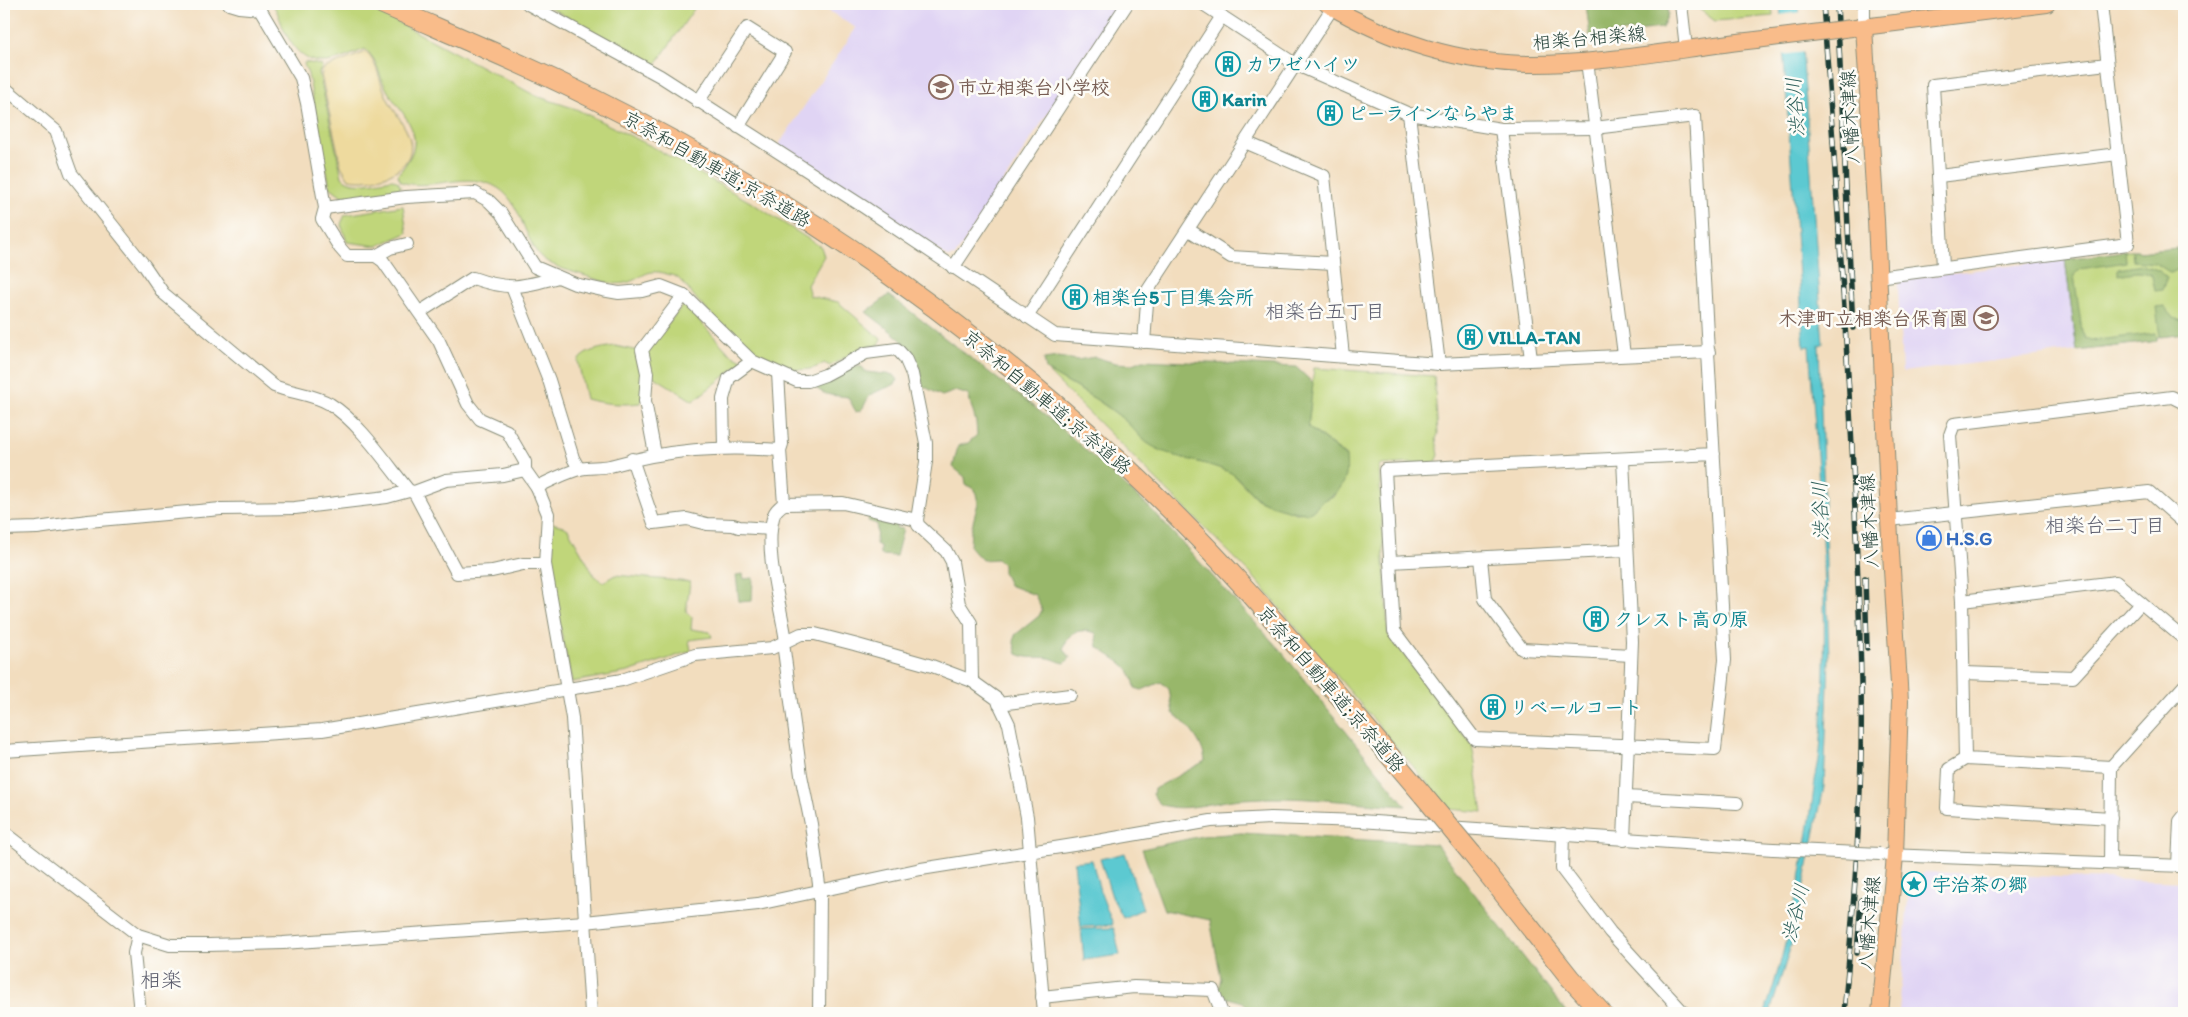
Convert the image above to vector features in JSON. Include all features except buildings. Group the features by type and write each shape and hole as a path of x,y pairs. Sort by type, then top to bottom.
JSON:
{"highway":[{"name":"京奈和自動車道;京奈道路","path":"382,4 592,98 664,135 755,187 830,235 941,313 1032,384 1115,456 1185,523 1291,641 1424,795 1570,978 1602,1013"},
{"name":"京奈和自動車道;京奈道路","path":"1570,978 1592,1013"}],"main road":[{"name":"相楽台相楽線","path":"1332,5 1381,32 1433,50 1511,63 1587,62 1686,48 2047,4"},
{"name":"八幡木津線","path":"1858,28 1878,277 1889,520 1900,701 1888,855 1880,1013"}],"street":[{"path":"229,4 260,9 301,78 325,208 322,219 340,248 347,256 376,256 390,248 407,244"},
{"path":"528,4 660,76 864,207 1055,336 1438,364 1709,352"},
{"path":"953,268 1127,4"},
{"path":"1204,4 1295,64 1409,114 1501,129 1594,128 1695,116 1709,352 1725,660 1715,749 1475,739 1394,631 1385,470 1623,460 1714,454"},
{"path":"1681,4 1686,48"},
{"path":"1858,28 1864,4"},
{"path":"1878,277 2128,244 2100,4"},
{"path":"1144,342 1148,290 1189,230 1332,5"},
{"path":"1028,317 1222,16"},
{"path":"698,102 747,28 785,52 738,127"},
{"path":"1587,62 1624,356"},
{"path":"1943,267 1933,85 2107,64"},
{"path":"4,87 56,131 71,173 144,265 163,293 274,386 330,404 355,426 412,491 457,573 492,571 523,564 545,564"},
{"path":"1409,114 1438,364"},
{"path":"1501,129 1531,360"},
{"path":"1244,142 1324,176 1343,356"},
{"path":"1939,176 2118,154"},
{"path":"325,208 406,197 475,193 489,201 501,213 535,267 575,284 619,293 642,291 662,286 684,295 752,361 797,382 808,381 825,375 866,353 897,349 912,374 926,443 925,470 916,520 918,525 946,551 952,562 959,604 971,623 972,681"},
{"path":"1189,230 1232,257 1333,263"},
{"path":"376,256 384,261 439,341 468,404 480,419 507,431 525,462 525,470 537,487 548,514 545,564 572,718 591,1013"},
{"path":"420,312 473,278 490,285 512,287 528,286 558,277"},
{"path":"512,287 550,380 573,458 579,469"},
{"path":"654,454 645,401 647,373 642,350 684,295"},
{"path":"724,448 723,399 729,378 752,361"},
{"path":"778,373 782,444 780,450 784,504"},
{"path":"1965,759 1965,673 1962,601 1950,435 1954,424 2172,398 2184,402"},
{"path":"537,487 579,469 608,466 654,454 724,448 780,450"},
{"path":"632,459 654,523 687,519 707,524 733,524 739,527 771,529"},
{"path":"1623,460 1632,655 1624,840"},
{"path":"4,529 37,528 88,521 221,509 294,508 387,496 412,491 446,480 525,470"},
{"path":"1889,520 2149,492 2184,523"},
{"path":"819,1013 820,892 811,824 801,775 771,554 771,529 774,513 784,504 843,503 916,520"},
{"path":"1390,562 1627,550"},
{"path":"1481,558 1485,599 1522,649 1632,655"},
{"path":"1962,601 2116,582 2184,638"},
{"path":"1965,673 2074,677 2142,603"},
{"path":"4,751 322,730 622,680 695,655 772,648 801,634 815,634 932,666 972,681 997,699 1009,724 1027,817 1044,1013"},
{"path":"2110,863 2111,767 2184,686"},
{"path":"1000,704 1070,695"},
{"path":"2111,767 1965,759 1949,768 1947,808 2111,818"},
{"path":"1626,797 1737,804"},
{"path":"4,832 138,935 170,945 236,944 585,922 758,904 921,869 1211,821 1270,818 1360,821 1773,849 2181,866 2180,821 2184,816"},
{"path":"1562,834 1562,868 1610,932 1684,1013"},
{"path":"138,935 134,953 140,1013"},
{"path":"1042,997 1134,987 1213,990 1222,1013"}],"shaded area":[{"name":"市立相楽台小学校","path":"818,4 1119,4 955,256 948,257 778,146 856,28"},
{"name":"木津町立相楽台保育園","path":"2065,259 2077,351 1902,372 1898,285 1903,279"},
{"path":"1925,872 2184,882 2184,1013 1899,1013 1909,886"}],"green space":[{"path":"272,4 356,4 377,11 536,96 576,109 653,147 752,203 821,247 824,256 807,285 810,296 838,302 881,339 879,345 863,347 830,366 824,363 808,369 786,367 769,360 736,338 707,311 676,277 654,272 620,284 602,281 570,271 543,259 529,238 512,202 498,188 475,180 425,184 401,182 398,175 411,155 414,136 407,119 382,81 370,53 365,49 341,59 320,62 310,60 293,45"},
{"path":"544,4 693,4 696,6 654,67"},
{"path":"1586,4 1667,4 1668,14 1662,28 1590,36"},
{"path":"1698,4 1772,4 1773,16 1715,21 1699,9"},
{"path":"305,62 321,65 322,67 319,73 342,177 352,183 393,179 401,187 397,192 346,199 330,187"},
{"path":"403,206 407,233 377,246 347,242 341,224 345,215"},
{"path":"2177,248 2184,308 2184,334 2157,337 2157,341 2077,351 2065,259 2137,250 2140,252"},
{"path":"2177,248 2179,269 2171,273 2155,263 2133,261 2132,250 2140,252"},
{"path":"2125,251 2126,262 2080,269 2074,275 2082,331 2085,338 2090,341 2156,333 2157,341 2077,351 2065,259"},
{"path":"2142,265 2158,270 2167,277 2162,290 2155,291 2152,276 2148,274 2136,272 2118,275 2118,269"},
{"path":"889,295 1060,427 1151,509 1281,651 1406,806 1283,798 1233,800 1184,808 1161,805 1153,794 1154,789 1205,761 1198,741 1189,728 1173,713 1169,689 1161,682 1142,690 1135,688 1130,673 1122,663 1098,647 1096,633 1080,631 1072,634 1064,648 1070,658 1065,663 1049,658 1017,654 1014,643 1015,635 1039,616 1042,610 1035,595 1009,585 1003,572 1003,564 997,559 982,560 970,547 971,530 978,503 975,489 966,485 965,477 953,467 958,446 968,443 977,435 976,422 968,395 956,391 942,396 923,386 917,363 908,348 895,334 866,312"},
{"path":"684,304 729,353 744,361 693,401 650,374 645,352"},
{"path":"2164,306 2174,318 2184,322 2184,334 2160,337 2156,307"},
{"path":"615,346 638,351 644,373 641,403 613,404 586,399 578,361 589,352"},
{"path":"1058,357 1077,360 1095,357 1115,363 1132,364 1143,360 1296,367 1313,383 1308,427 1346,457 1346,477 1344,482 1337,492 1321,502 1311,512 1291,511 1267,503 1257,498 1237,477 1229,472 1176,456 1147,443 1114,412 1046,370 1044,359"},
{"path":"855,366 862,367 866,372 894,375 898,380 895,384 871,395 863,408 856,412 848,397 828,394 816,388"},
{"path":"1314,368 1434,376 1438,434 1436,439 1439,455 1436,462 1379,465 1388,634 1472,745 1483,812 1449,809 1252,575 1046,370 1097,400 1124,419 1148,443 1186,459 1206,463 1232,473 1257,499 1296,513 1310,512 1323,500 1334,496 1346,456 1308,427"},
{"path":"870,514 897,519 896,528 903,529 896,556 880,555 880,546 876,544 877,524 868,521"},
{"path":"552,523 568,529 594,575 603,582 615,575 690,582 686,612 692,617 691,629 710,632 712,637 689,640 691,651 628,672 572,682 553,595 549,565"},
{"path":"743,574 744,579 753,578 752,601 739,602 736,575"},
{"path":"1241,833 1436,844 1567,1013 1253,1013 1243,1002 1217,995 1221,978 1210,920 1164,910 1142,849 1202,836"}],"sand":[{"path":"366,52 373,61 388,99 408,134 410,151 407,160 400,168 381,177 359,180 349,179 341,166 321,75 324,68"}],"water":[{"name":"渋谷川","path":"1780,4 1799,4 1823,344 1819,345 1829,659 1824,787 1793,939 1770,1013 1765,1013 1789,930 1806,845 1820,751 1824,650 1824,599 1816,447 1809,346 1804,347"},
{"path":"1125,853 1143,909 1123,918 1112,897 1100,859"},
{"path":"1092,860 1100,891 1113,925 1081,927 1074,862"},
{"path":"1114,928 1120,955 1084,960 1081,929"}],"pier":[{"path":"1802,12 1805,52 1781,55 1779,15"}],"railway":[{"path":"1823,4 1854,486 1861,676 1859,818 1844,1013"},
{"path":"1837,4 1853,328"},
{"path":"1865,578 1867,648"},
{"path":"1857,953 1861,900"}],"place":[{"name":"カワゼハイツ","path":"1228,64"},
{"name":"市立相楽台小学校","path":"941,87"},
{"name":"Karin","path":"1205,99"},
{"name":"ピーラインならやま","path":"1330,113"},
{"name":"相楽台5丁目集会所","path":"1075,297"},
{"name":"木津町立相楽台保育園","path":"1986,318"},
{"name":"VILLA-TAN","path":"1470,337"},
{"name":"H.S.G","path":"1929,538"},
{"name":"クレスト高の原","path":"1596,619"},
{"name":"リベールコート","path":"1493,707"},
{"name":"宇治茶の郷","path":"1914,884"}],"district":[{"name":"相楽台五丁目","path":"1325,311"},
{"name":"相楽台二丁目","path":"2105,525"},
{"name":"相楽","path":"161,979"}]}
